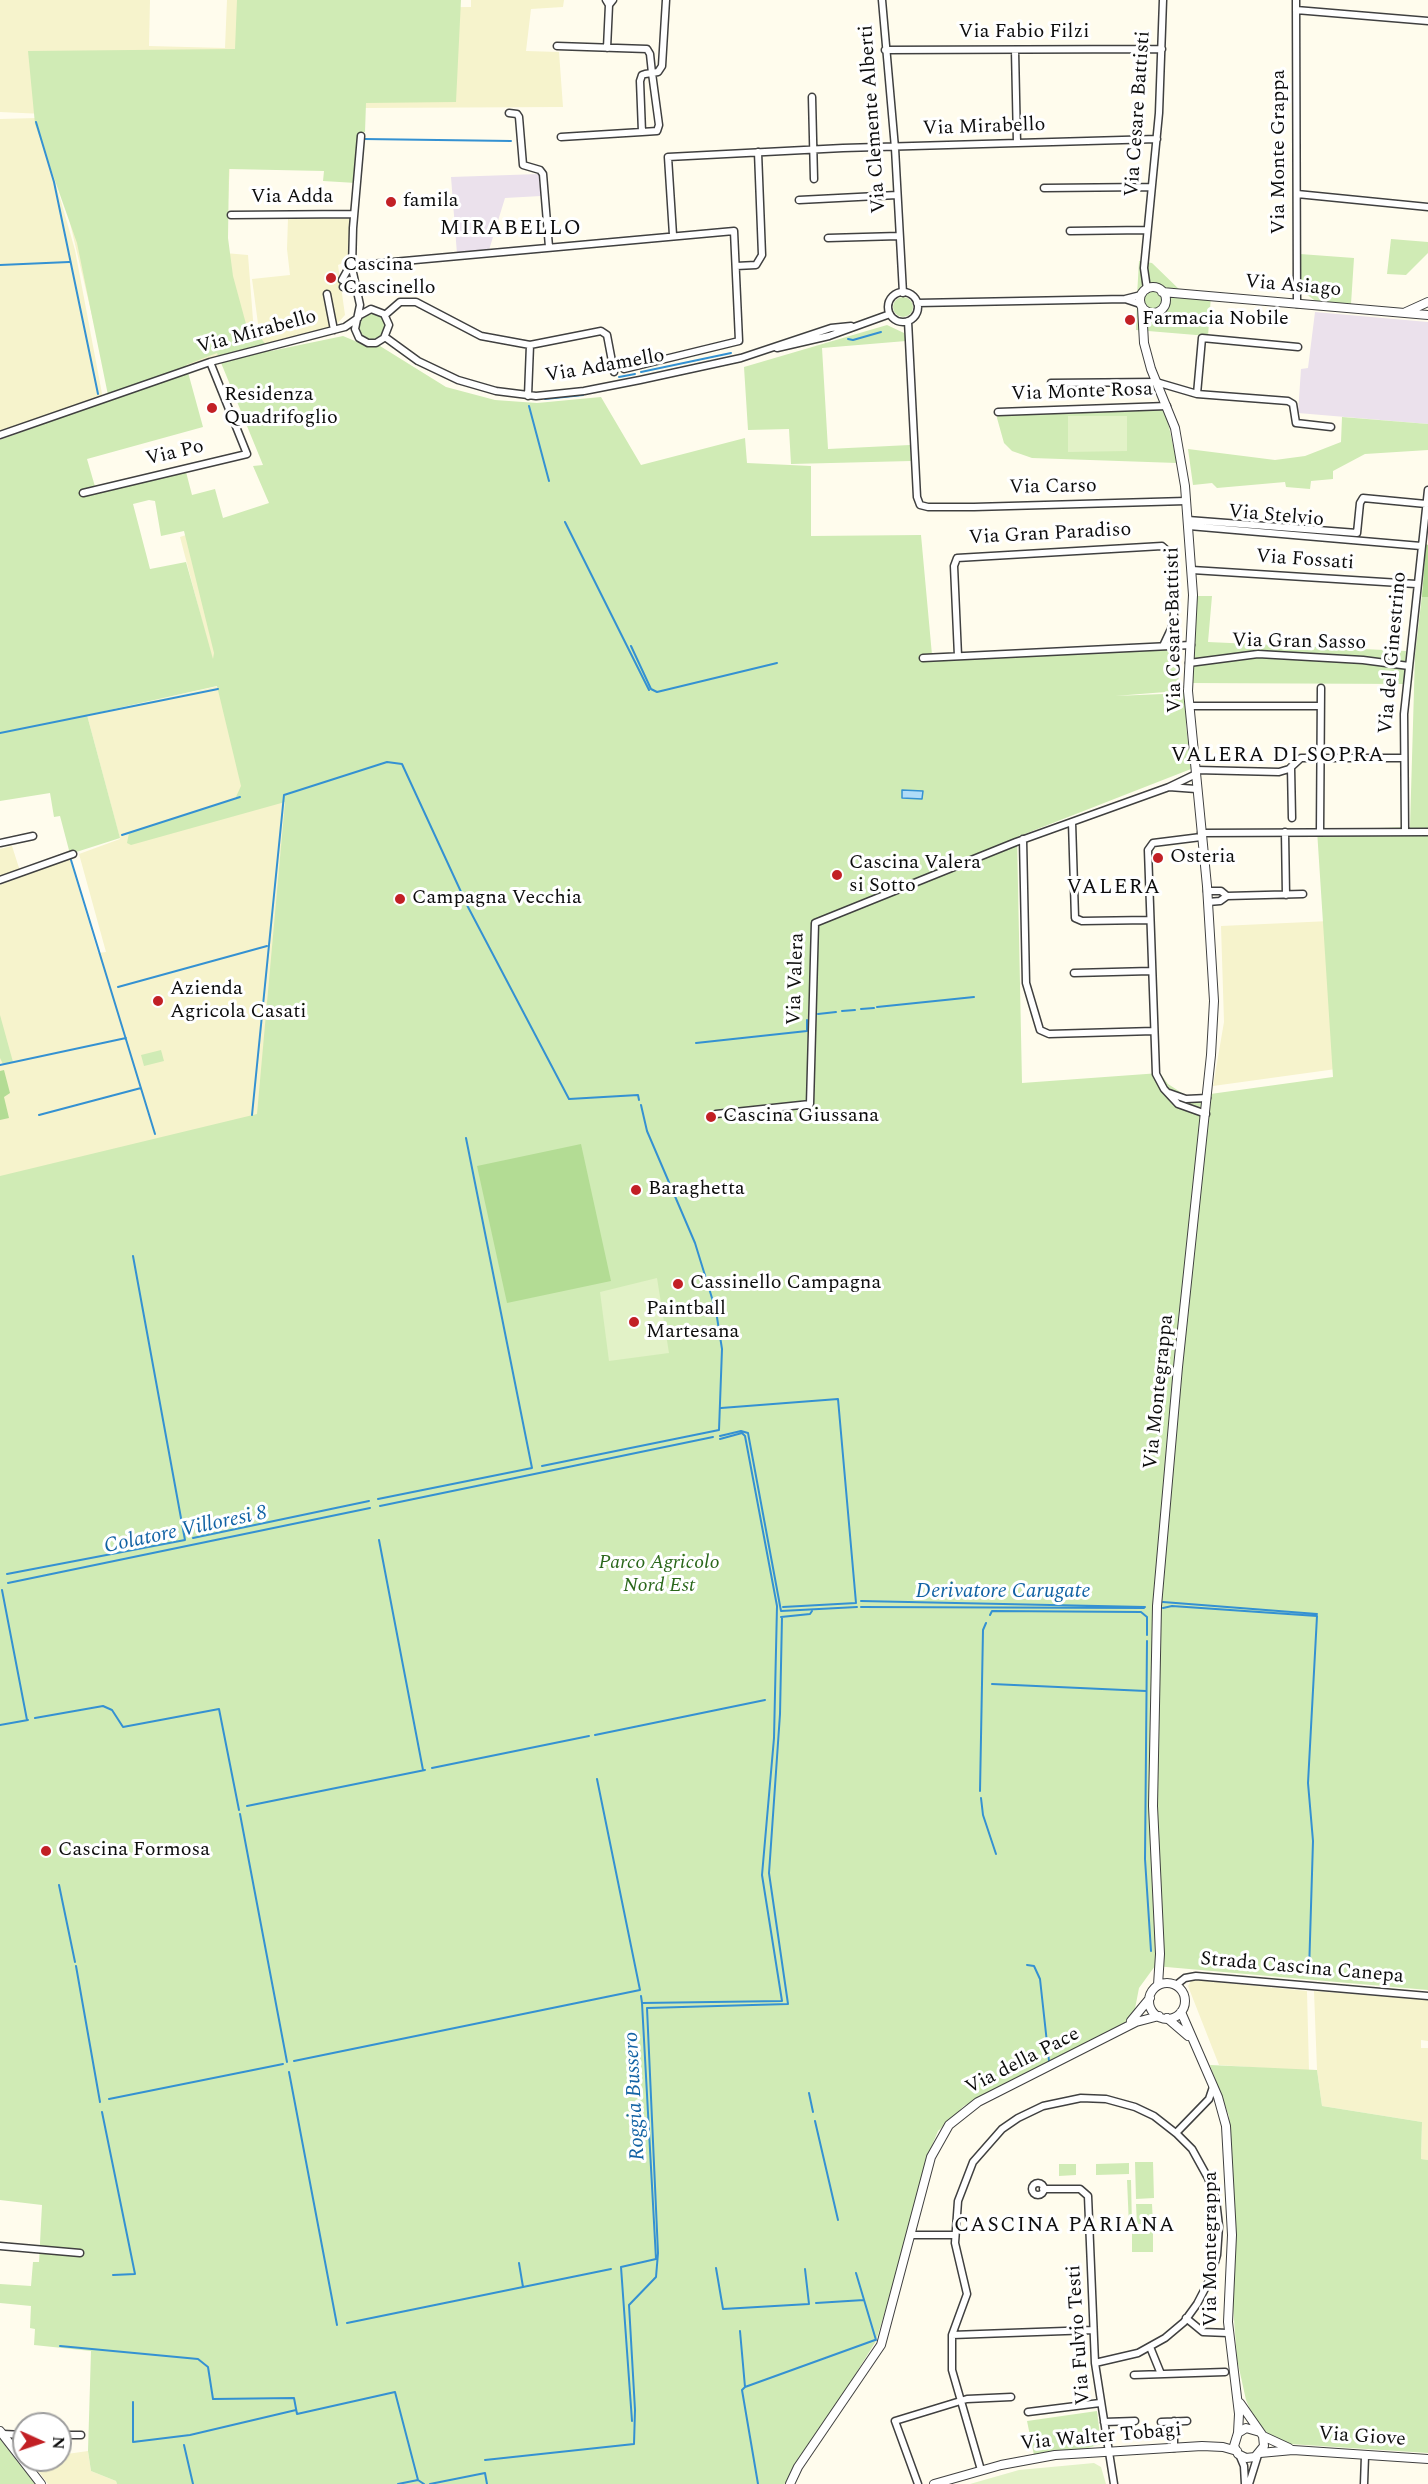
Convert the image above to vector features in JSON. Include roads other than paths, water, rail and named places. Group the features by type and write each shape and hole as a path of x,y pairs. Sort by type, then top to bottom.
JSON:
{"street":[{"path":"642,132 640,81 642,75 659,72 663,65 666,0"},
{"name":"Via Clemente Alberti","path":"882,0 895,148 903,293"},
{"name":"Via Cesare Battisti","path":"1163,0 1156,139 1146,230 1141,323 1148,359 1167,406 1178,443 1186,501 1192,570 1190,706 1201,835"},
{"name":"Via Monte Grappa","path":"1296,0 1297,304"},
{"path":"607,48 609,2"},
{"path":"1296,10 1428,21"},
{"path":"558,46 647,49 659,127 657,131 561,137"},
{"name":"Via Fabio Filzi","path":"885,50 1162,49"},
{"path":"1015,50 1017,143"},
{"path":"812,97 814,178"},
{"path":"509,113 516,113 519,117 523,165 540,170 543,174 549,247"},
{"name":"Via Adda","path":"352,268 361,136"},
{"name":"Via Mirabello","path":"674,235 668,157 813,149 1156,139"},
{"path":"736,266 756,265 762,255 758,152"},
{"path":"1044,188 1150,187"},
{"path":"1298,194 1428,207"},
{"path":"800,200 897,195"},
{"name":"Via Adda","path":"231,215 354,214"},
{"path":"1070,231 1146,230"},
{"path":"356,284 343,284 346,272 352,268 549,247 734,231 739,341 624,369"},
{"name":"Via Clemente Alberti","path":"828,238 899,236"},
{"path":"352,268 359,297 359,316 355,328 358,336 372,344 385,337 389,325 385,315 373,309 359,297"},
{"path":"917,303 1143,299 1155,288 1162,292 1165,302"},
{"name":"Via Asiago","path":"1162,292 1428,315"},
{"path":"903,293 912,296 917,303 916,314 908,321 898,321 890,314 890,300 903,293"},
{"path":"327,294 335,329"},
{"path":"1143,299 1152,313 1160,311 1165,302 1179,294"},
{"path":"385,315 398,303 416,302 481,336 530,345 603,331 607,335 614,372"},
{"path":"1405,313 1428,302"},
{"path":"359,316 373,309"},
{"name":"Via Cesare Battisti","path":"1148,359 1147,327 1152,313"},
{"name":"Via Adamello","path":"385,337 414,358 450,377 488,389 528,396 602,388 771,349 829,328 851,326 890,314"},
{"name":"Via Mirabello","path":"0,435 187,369 347,326 359,316"},
{"name":"Via Carso","path":"908,321 917,497 920,505 974,507 1186,501"},
{"name":"Via Mirabello","path":"335,329 358,336"},
{"path":"1197,394 1202,338 1298,347"},
{"path":"528,396 530,345"},
{"name":"Via Po","path":"83,493 247,454 210,362"},
{"path":"1051,383 1156,382 1197,394 1288,401 1293,404 1296,423 1331,427"},
{"name":"Via Monte Rosa","path":"998,412 1167,406"},
{"name":"Via del Ginestrino","path":"1404,831 1402,758 1416,584 1428,490"},
{"path":"1361,541 1357,533 1360,503 1364,498 1426,504"},
{"name":"Via Stelvio","path":"1188,523 1357,533"},
{"name":"Via Stelvio","path":"1188,523 1421,546"},
{"name":"Via Gran Paradiso","path":"958,656 954,564 957,558 1162,546 1167,548 1171,555 1174,610 1172,627 1163,646"},
{"name":"Via Fossati","path":"1192,570 1416,584"},
{"path":"923,658 1191,645"},
{"name":"Via Gran Sasso","path":"1189,663 1258,654 1367,660 1409,666"},
{"path":"1320,832 1321,688"},
{"path":"1190,706 1320,706"},
{"path":"1196,772 1279,772 1291,767 1300,759 1402,758"},
{"path":"1291,767 1292,818"},
{"name":"Via Valera","path":"716,1114 810,1104 815,923 1023,839 1169,787 1196,772"},
{"name":"Via Valera","path":"1169,787 1196,789"},
{"path":"1072,822 1075,918 1082,921 1149,920"},
{"path":"1206,1114 1184,1107 1166,1092 1156,1074 1149,920 1149,845 1201,835 1428,831"},
{"path":"1285,832 1286,895"},
{"name":"Via Montegrappa","path":"1158,1985 1160,1954 1153,1816 1157,1606 1178,1367 1206,1114 1214,1009 1208,902 1201,835"},
{"path":"0,843 33,836"},
{"path":"1023,839 1026,983 1040,1030 1049,1034 1154,1031"},
{"path":"0,880 73,854"},
{"path":"1207,891 1221,891 1227,896"},
{"path":"1208,902 1222,900 1227,896 1303,894"},
{"path":"1074,973 1151,971"},
{"path":"1166,1092 1183,1098 1207,1098"},
{"name":"Via Montegrappa","path":"1160,1954 1174,1984"},
{"name":"Strada Cascina Canepa","path":"1174,1984 1186,1977 1196,1976 1428,1996"},
{"path":"1174,1984 1185,1996 1185,2005 1180,2012 1163,2017 1152,2010 1150,1997 1158,1985 1174,1984"},
{"name":"Via della Pace","path":"1124,2029 1141,2012 1150,1997"},
{"name":"Via Montegrappa","path":"1180,2012 1213,2086 1225,2122 1232,2235 1228,2333 1239,2420 1237,2435"},
{"name":"Via Montegrappa","path":"1163,2017 1191,2039"},
{"name":"Via della Pace","path":"790,2484 798,2467 880,2347 934,2150 954,2121 978,2102 1142,2020 1163,2017"},
{"path":"1176,2133 1209,2099 1213,2086"},
{"path":"981,2470 952,2370 952,2335 967,2294 955,2235 958,2201 974,2162 999,2132 1029,2111 1065,2100 1106,2099 1146,2112 1176,2133 1205,2171 1216,2200 1219,2220 1218,2249 1212,2275 1200,2299 1186,2319 1170,2334 1150,2347 1121,2359 1095,2363"},
{"name":"Via Fulvio Testi","path":"1043,2189 1080,2189 1088,2196 1095,2363 1114,2484"},
{"path":"911,2235 955,2235"},
{"path":"0,2246 80,2253"},
{"path":"1186,2319 1203,2332 1228,2333"},
{"path":"952,2335 1093,2330"},
{"path":"1150,2347 1161,2374"},
{"path":"1134,2375 1225,2372"},
{"name":"Via Montegrappa","path":"1236,2393 1247,2416 1261,2434"},
{"path":"918,2484 896,2421 961,2401 1011,2397"},
{"path":"1028,2412 1100,2403"},
{"path":"1104,2422 1135,2421"},
{"path":"1174,2421 1174,2448"},
{"path":"1161,2422 1187,2421"},
{"path":"1246,2428 1261,2434 1264,2446 1247,2484 1244,2466 1237,2453 1237,2435 1246,2428"},
{"path":"2,2433 41,2484"},
{"name":"Via Giove","path":"1261,2434 1275,2444 1293,2450"},
{"path":"72,2435 81,2435"},
{"name":"Via Walter Tobagi","path":"1202,2446 1237,2435"},
{"name":"Via Walter Tobagi","path":"934,2484 981,2470 1036,2458 1202,2446 1222,2447 1237,2453"},
{"name":"Via Giove","path":"1259,2454 1293,2450 1428,2459"},
{"path":"1237,2453 1246,2458 1259,2454"},
{"path":"1364,2484 1365,2456"}],"water":[{"path":"902,790 923,791 922,799 902,798"}],"waterway":[{"path":"36,122 54,182 98,394"},
{"path":"364,139 511,141"},
{"path":"0,265 69,262"},
{"path":"848,339 853,340 881,332"},
{"path":"641,372 731,353"},
{"path":"619,377 635,374"},
{"path":"545,399 583,395"},
{"path":"529,406 549,481"},
{"path":"565,522 649,690"},
{"path":"631,646 651,689 657,692 777,663"},
{"path":"0,733 218,689"},
{"path":"252,1115 284,795 387,762 402,764 468,907 569,1099 638,1095 639,1100"},
{"path":"122,835 240,797"},
{"path":"71,860 155,1134"},
{"path":"118,987 267,946"},
{"path":"877,1007 974,997"},
{"path":"861,1009 874,1008"},
{"path":"842,1011 855,1010"},
{"path":"818,1014 836,1012"},
{"path":"696,1043 807,1031 807,1020"},
{"path":"0,1065 126,1038"},
{"path":"39,1115 141,1088"},
{"path":"641,1105 647,1131 695,1243 716,1311 722,1349 719,1430"},
{"path":"378,1499 532,1468 466,1138"},
{"path":"7,1574 185,1540 133,1256"},
{"path":"721,1408 838,1399 856,1603"},
{"path":"542,1466 719,1430"},
{"name":"Colatore Villoresi 8","path":"720,1436 741,1431 748,1433 781,1611"},
{"path":"632,2421 621,2267 656,2259 642,2003 782,2001 762,1875 774,1738 777,1606 745,1436 742,1433 720,1439"},
{"name":"Colatore Villoresi 8","path":"380,1506 713,1437"},
{"path":"193,1538 369,1501"},
{"name":"Colatore Villoresi 8","path":"8,1583 370,1508"},
{"path":"379,1540 423,1770"},
{"path":"2,1590 27,1720"},
{"name":"Derivatore Carugate","path":"861,1601 1145,1607"},
{"path":"1163,1602 1317,1614"},
{"path":"783,1607 856,1603"},
{"path":"1163,1608 1172,1606 1317,1616 1308,1783 1313,1841 1309,1972"},
{"name":"Derivatore Carugate","path":"781,1611 857,1607"},
{"name":"Derivatore Carugate","path":"861,1607 1144,1608"},
{"path":"781,1617 810,1614 812,1611"},
{"name":"Derivatore Carugate","path":"990,1615 992,1611 1141,1612 1147,1617 1147,1635"},
{"name":"Roggia Bussero","path":"485,2460 634,2444 635,2410 629,2305 656,2277 658,2253 647,2008 788,2004 769,1873 780,1714 782,1617"},
{"path":"980,1791 983,1630 986,1623"},
{"path":"1147,1641 1145,1859 1151,1951"},
{"path":"992,1684 1146,1691"},
{"path":"595,1735 765,1700"},
{"path":"35,1718 103,1706 112,1710 123,1727 219,1709 239,1810"},
{"path":"0,1725 28,1720"},
{"path":"432,1768 589,1736"},
{"path":"247,1806 425,1770"},
{"path":"294,2061 640,1990 597,1779"},
{"path":"981,1798 983,1815 996,1854"},
{"path":"240,1814 287,2062"},
{"path":"59,1885 75,1962"},
{"path":"1027,1965 1034,1966 1040,1979 1049,2061"},
{"path":"76,1966 100,2102"},
{"path":"641,1996 642,2003"},
{"path":"109,2099 283,2064"},
{"path":"289,2072 337,2325"},
{"path":"809,2093 813,2112"},
{"path":"102,2112 135,2274 113,2275"},
{"path":"815,2121 838,2220"},
{"path":"519,2263 523,2287"},
{"path":"716,2268 723,2309 809,2304 805,2269"},
{"path":"347,2323 611,2269"},
{"path":"856,2273 876,2340"},
{"path":"816,2303 864,2300"},
{"path":"740,2331 745,2387"},
{"path":"758,2484 742,2390 875,2340"},
{"path":"60,2346 198,2359 208,2367 213,2399 294,2398 297,2414 395,2392 418,2480"},
{"path":"133,2402 133,2442 190,2435 296,2410"},
{"path":"184,2445 193,2484"},
{"path":"430,2484 485,2473 487,2484"},
{"path":"398,2484 418,2480 424,2484"}],"place":[{"name":"famila","path":"391,202"},
{"name":"Cascina Cascinello","path":"331,278"},
{"name":"Farmacia Nobile","path":"1130,320"},
{"name":"Residenza Quadrifoglio","path":"212,408"},
{"name":"Osteria","path":"1158,858"},
{"name":"Cascina Valera si Sotto","path":"837,875"},
{"name":"Campagna Vecchia","path":"400,899"},
{"name":"Azienda Agricola Casati","path":"158,1001"},
{"name":"Cascina Giussana","path":"711,1117"},
{"name":"Baraghetta","path":"636,1190"},
{"name":"Cassinello Campagna","path":"678,1284"},
{"name":"Paintball Martesana","path":"634,1322"},
{"name":"Cascina Formosa","path":"46,1851"}],"district":[{"name":"MIRABELLO","path":"511,230"},
{"name":"VALERA DI SOPRA","path":"1278,757"},
{"name":"VALERA","path":"1114,889"},
{"name":"CASCINA PARIANA","path":"1065,2227"}],"park label":[{"name":"Parco Agricolo Nord Est","path":"659,1576"}]}
